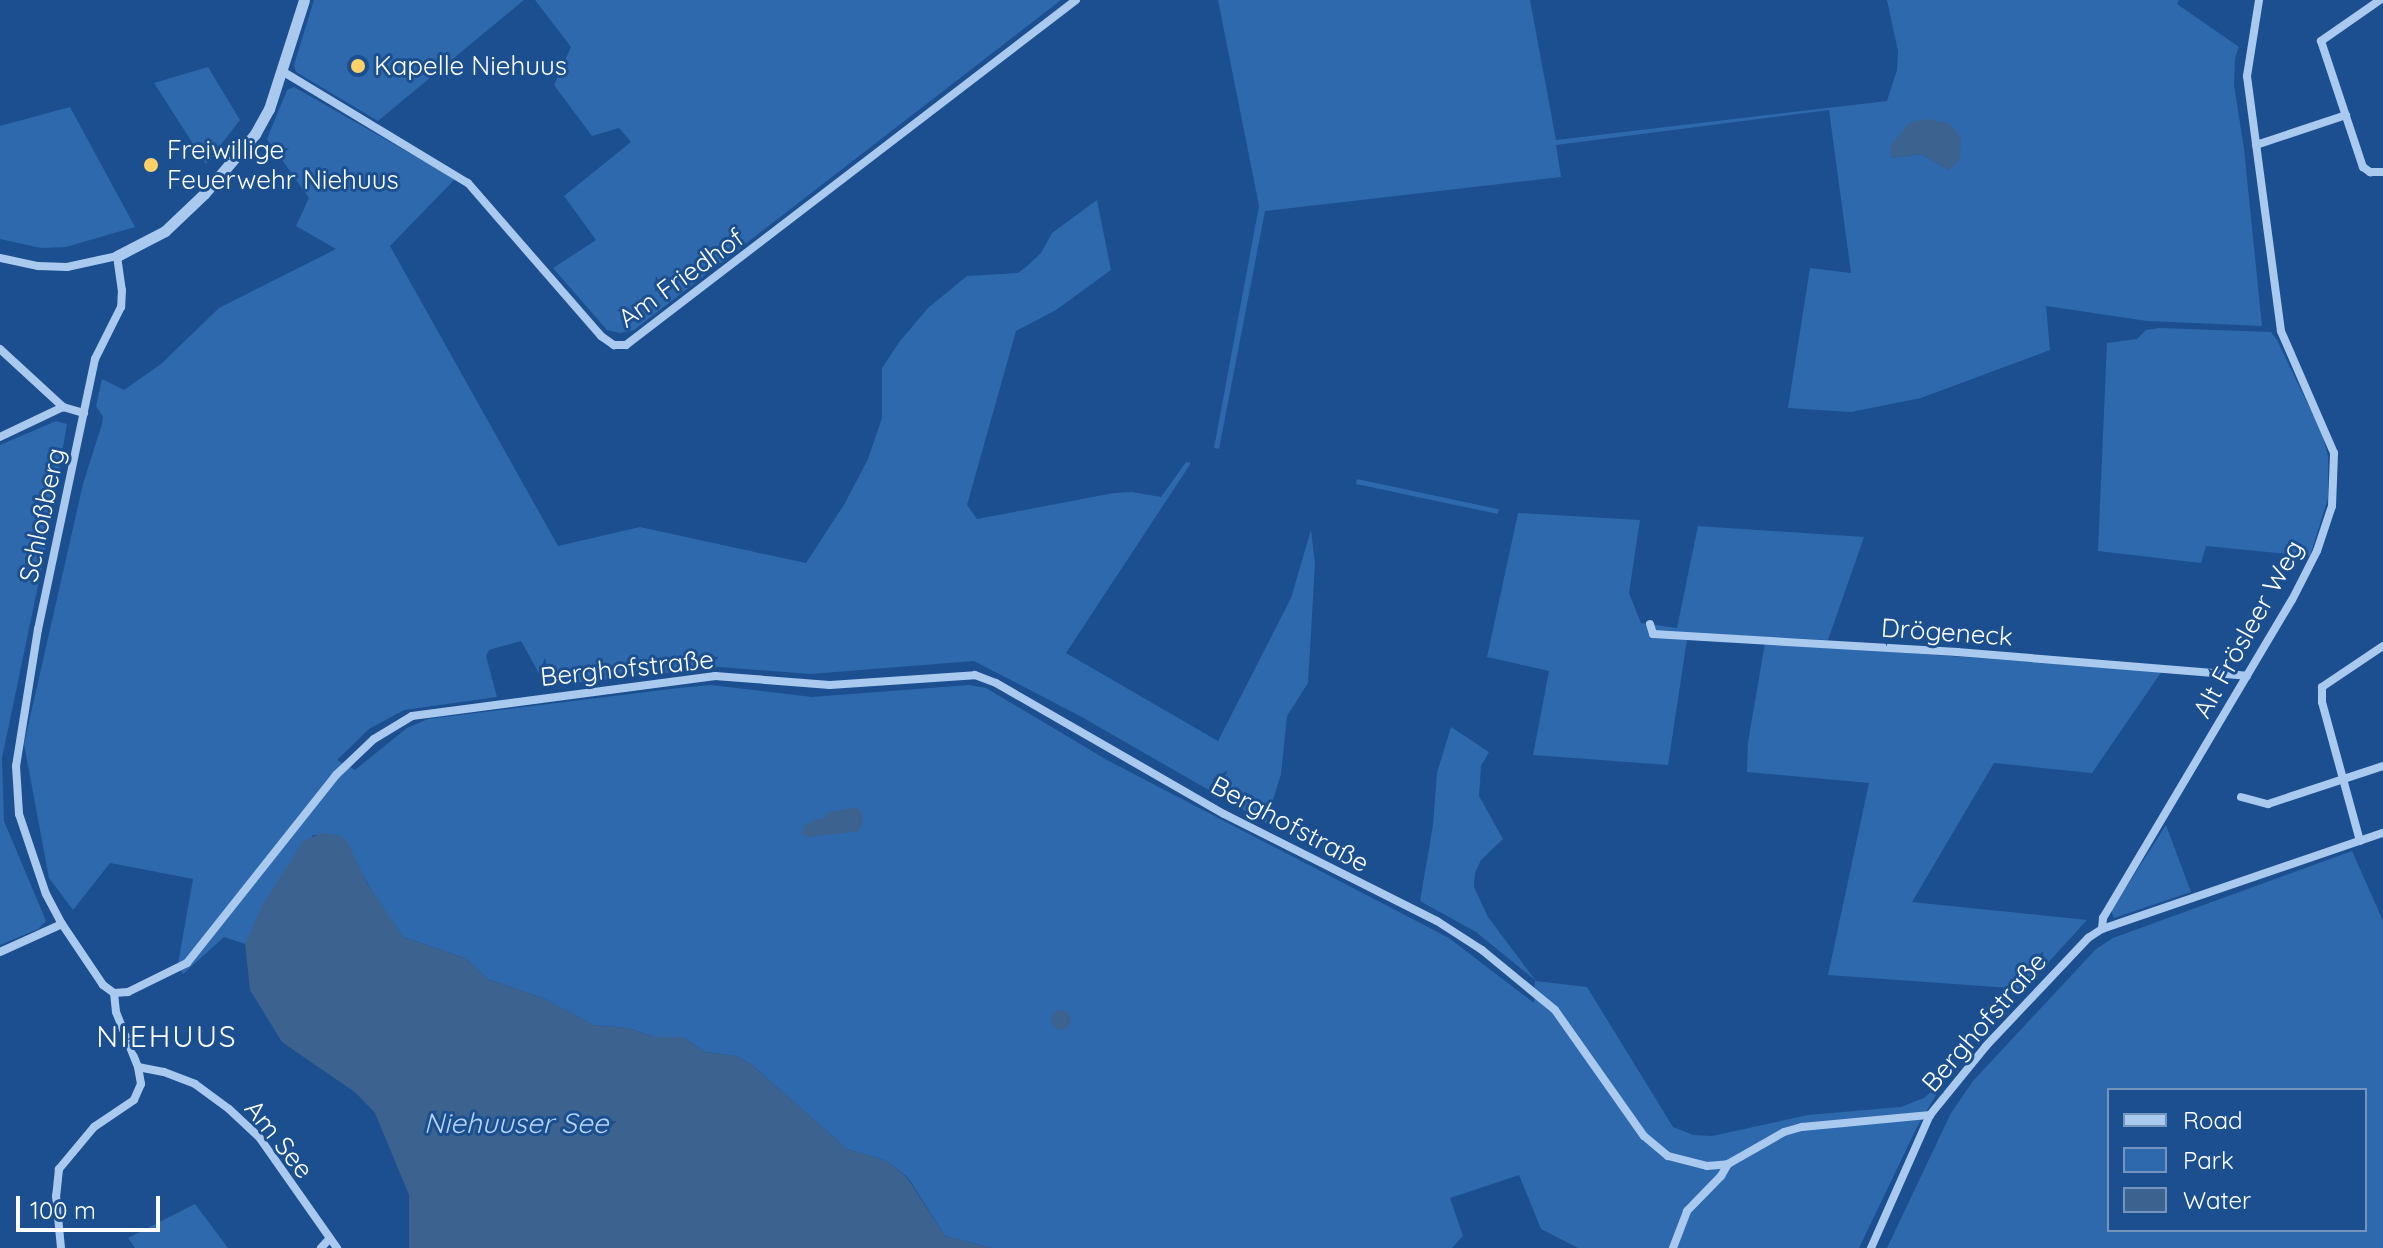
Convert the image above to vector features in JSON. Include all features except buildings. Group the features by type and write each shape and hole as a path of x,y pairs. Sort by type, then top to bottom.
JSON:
{"street":[{"path":"0,258 38,266 67,267 117,256 165,231 226,169 263,122 304,0"},
{"name":"Am Friedhof","path":"282,71 468,183 601,336 614,345 626,345 1076,0"},
{"name":"Alt Frösleer Weg","path":"2102,929 2103,918 2247,676 2317,551 2332,506 2334,453 2328,432 2286,349 2281,331 2247,76 2259,0"},
{"path":"2380,0 2321,41 2363,167 2370,172 2383,172"},
{"path":"2256,145 2346,115"},
{"name":"Schloßberg","path":"117,256 121,307 95,359 38,629 16,766 19,814 42,883 62,924 103,985 114,993 116,1012 138,1067"},
{"path":"0,349 63,407 84,413"},
{"path":"0,437 63,407"},
{"name":"Drögeneck","path":"1650,624 1653,634 1945,651 2247,676"},
{"path":"2360,841 2322,702 2322,687 2383,646"},
{"name":"Berghofstraße","path":"114,993 128,992 187,963 336,775 374,739 412,716 715,676 830,685 975,675 996,683 1224,814 1437,921 1482,950 1555,1010 1644,1136 1658,1150 1680,1161 1707,1166 1728,1164 1784,1132 1802,1127 1930,1115 2047,978 2088,938 2102,929 2383,833"},
{"path":"2241,797 2268,804 2383,766"},
{"path":"0,952 62,924"},
{"path":"61,1248 56,1196 59,1169 94,1127 134,1100 141,1084 138,1067"},
{"name":"Am See","path":"138,1067 164,1072 195,1084 229,1109 259,1137 337,1248"},
{"path":"1871,1248 1930,1115"},
{"path":"1673,1248 1687,1211 1721,1176 1728,1164"},
{"path":"321,1248 330,1238"}],"green space":[{"path":"314,0 524,0 378,121 296,72 294,65"},
{"path":"535,0 1061,0 634,330 620,333 607,330 553,268 596,240 564,196 631,142 619,128 592,136 554,85 571,47"},
{"path":"1218,0 1530,0 1556,140 1887,101 1897,70 1898,51 1887,0 2179,0 2177,4 2239,47 2235,58 2234,85 2244,149 2262,326 2147,321 2046,306 2050,350 1921,398 1851,412 1788,408 1810,268 1851,273 1829,110 1556,145 1561,177 1265,211 1219,449 1214,448 1259,206","holes":["1961,137 1949,170 1921,154 1891,158"]},
{"path":"208,67 240,120 206,164 154,83"},
{"path":"294,87 455,179 390,246 558,546 640,527 806,563 845,503 868,459 882,418 882,368 900,341 928,308 967,276 1018,273 1041,253 1052,233 1097,200 1111,270 1056,310 1016,331 967,505 977,519 1114,493 1132,492 1161,497 1186,462 1191,463 1066,653 1218,741 1291,598 1311,530 1315,564 1308,683 1287,716 1281,774 1266,823 1080,716 974,661 810,674 719,667 546,686 521,641 489,650 486,656 497,697 404,710 369,729 337,760 355,770 407,728 428,719 679,688 711,685 812,697 969,685 986,688 1107,760 1449,938 1534,1003 1535,980 1476,932 1420,901 1433,825 1437,773 1451,727 1489,752 1481,766 1479,796 1503,839 1481,860 1475,873 1474,887 1488,917 1536,981 1587,987 1673,1127 1693,1135 1712,1136 1808,1115 1901,1107 1924,1098 1946,1078 1917,1127 1859,1248 1578,1248 1541,1229 1519,1175 1450,1198 1463,1236 1452,1248 992,1248 945,1236 909,1179 884,1160 847,1149 751,1064 736,1056 705,1052 683,1037 654,1037 628,1028 594,1025 545,999 488,979 465,958 403,937 379,903 340,835 313,835 245,944 224,937 183,974 178,964 193,879 110,863 73,910 49,878 24,744 83,484 102,424 103,417 96,406 102,379 124,390 161,364 219,308 336,249 296,226 309,198 267,139 287,90"},
{"path":"70,107 135,227 66,247 41,248 0,239 0,126"},
{"path":"2146,330 2271,332 2277,340 2322,434 2328,456 2328,498 2310,556 2206,546 2201,563 2098,551 2107,343 2137,339"},
{"path":"56,421 67,424 44,557 2,758 4,821 46,921 38,929 0,945 0,445"},
{"path":"1357,479 1499,509 1498,514 1356,484"},
{"path":"1518,513 1640,520 1629,593 1641,623 1677,628 1698,526 1864,537 1828,640 1688,633 1668,765 1533,755 1549,671 1487,657"},
{"path":"1765,643 2162,671 2092,773 1994,763 1912,902 2087,920 2024,989 1828,975 1869,783 1747,772 1748,742"},
{"path":"2166,825 2191,892 2114,918 2111,911"},
{"path":"2352,851 2383,921 2383,1248 1887,1248 1951,1113 1973,1081 2096,949 2113,938"},
{"path":"195,1204 228,1248 135,1248 128,1238"}],"water":[{"path":"1928,119 1948,123 1961,137 1960,160 1949,170 1921,154 1891,158 1890,146 1910,122"},
{"path":"856,807 862,812 860,830 809,837 798,832 804,831 802,827 814,820 823,819 826,813"},
{"name":"Niehuuser See","path":"322,833 340,835 347,841 367,883 403,937 465,958 488,979 545,999 594,1025 628,1028 654,1037 683,1037 705,1052 736,1056 751,1064 847,1149 884,1160 896,1168 908,1179 945,1236 992,1248 409,1248 409,1195 375,1113 356,1093 282,1042 250,990 245,944 263,904 303,841"},
{"path":"1061,1010 1068,1013 1071,1020 1068,1027 1061,1030 1054,1027 1051,1020 1054,1013"}],"place":[{"name":"Kapelle Niehuus","path":"358,66"},
{"name":"Freiwillige Feuerwehr Niehuus","path":"151,165"}],"district":[{"name":"NIEHUUS","path":"167,1036"}]}
